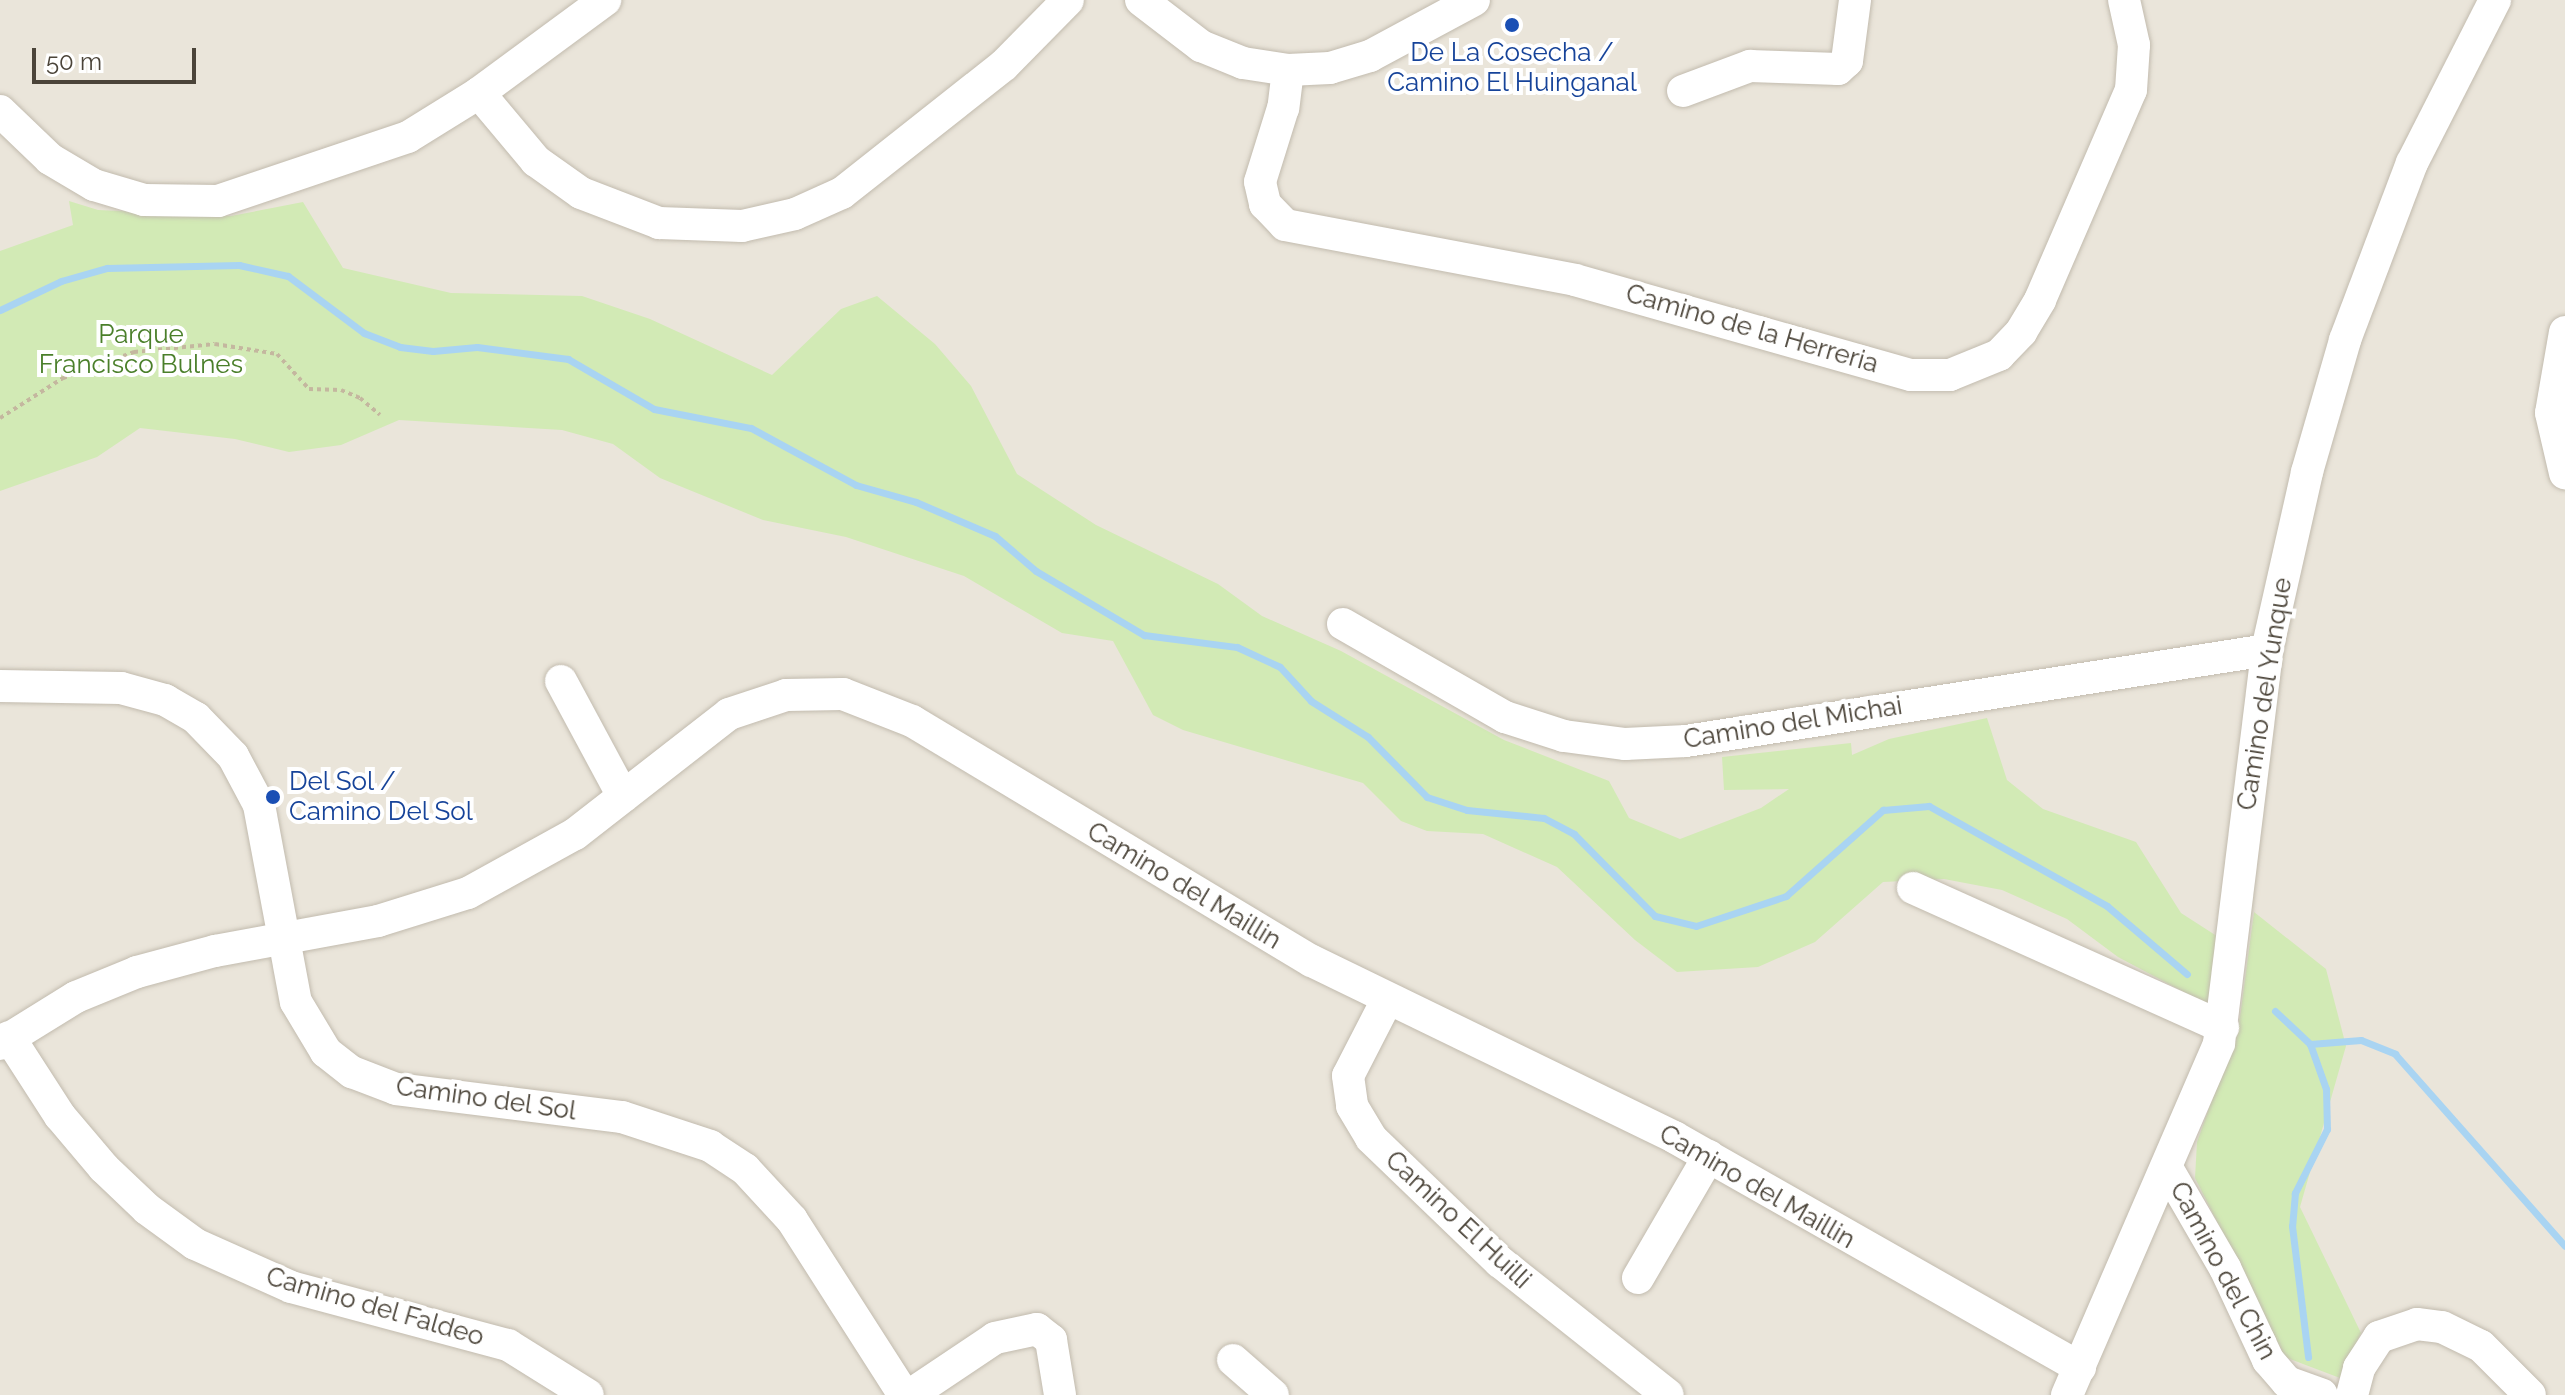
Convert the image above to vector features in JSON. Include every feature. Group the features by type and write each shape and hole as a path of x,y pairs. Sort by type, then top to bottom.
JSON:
{"street":[{"path":"0,111 50,159 94,185 144,200 195,203 262,190 408,137 479,93 605,0"},
{"path":"479,93 536,161 581,193 659,223 742,226 795,214 842,193 1004,65 1068,0"},
{"path":"1141,0 1201,46 1243,63 1288,70 1330,68 1370,56 1474,0"},
{"path":"1683,91 1750,66 1838,69 1849,51 1855,0"},
{"name":"Camino de la Herreria","path":"1288,70 1283,108 1260,182 1271,213 1293,229 1575,280 1911,375 1950,375 2005,350 2040,300 2131,90 2134,45 2124,0"},
{"name":"Camino del Yunque","path":"2074,1381 2167,1168 2223,1027 2267,650 2307,472 2364,283 2412,163 2495,0"},
{"path":"2565,332 2551,413 2565,473"},
{"name":"Camino del Michai","path":"1343,624 1505,717 1564,736 1625,744 1686,741 2267,650"},
{"path":"561,681 623,796"},
{"name":"Camino del Sol","path":"0,686 144,692 181,708 210,729 233,756 259,805 296,1002 308,1029 332,1058 366,1079 421,1094 645,1121 690,1136 745,1169 810,1242 904,1395"},
{"name":"Camino del Maillin","path":"4,1040 76,997 137,972 378,921 468,893 550,851 623,796 694,736 747,706 806,692 859,697 912,721 1240,922 1387,1000 1709,1156 1926,1285 2074,1381"},
{"path":"1913,888 2223,1027"},
{"name":"Camino El Huilli","path":"1387,1000 1348,1076 1352,1106 1371,1138 1500,1262 1668,1395"},
{"name":"Camino del Faldeo","path":"4,1040 60,1116 104,1168 147,1209 195,1244 291,1287 508,1345 589,1395 602,1389 615,1395"},
{"path":"1638,1278 1709,1156"},
{"name":"Camino del Chin","path":"2167,1168 2225,1268 2268,1360 2287,1382 2322,1395"},
{"path":"2352,1395 2359,1368 2379,1337 2417,1324 2442,1327 2481,1346 2530,1395"},
{"path":"910,1395 995,1338 1037,1329 1051,1340 1060,1395"},
{"path":"1233,1360 1273,1395"}],"path":[{"path":"0,418 63,378 134,352 215,344 277,354 309,389 341,390 360,398 380,415"}],"shaded area":[{"path":"0,0 2565,0 2565,1395 0,1395"}],"green space":[{"name":"Parque Francisco Bulnes","path":"69,201 98,210 231,216 303,202 343,268 451,293 582,296 650,319 772,375 841,309 877,296 935,344 971,386 1017,474 1096,525 1218,584 1262,616 1341,651 1504,740 1609,781 1629,818 1680,839 1761,808 1789,789 1724,790 1722,757 1851,743 1852,755 1889,739 1987,718 2007,780 2043,809 2136,842 2181,913 2223,940 2210,1006 2118,957 2067,919 2002,890 1944,879 1883,882 1815,942 1758,967 1677,972 1635,940 1557,867 1483,834 1427,831 1401,821 1363,783 1183,730 1153,715 1113,641 1062,633 964,576 846,537 763,520 660,478 613,444 562,430 399,420 341,445 289,452 235,439 140,428 97,457 0,491 0,251 73,225"},
{"path":"2254,912 2326,969 2346,1046 2300,1207 2361,1333 2340,1378 2285,1357 2195,1178 2197,1142 2239,1024"}],"waterway":[{"path":"0,310 61,281 107,268 239,265 288,276 364,333 400,347 433,351 477,347 568,359 654,409 751,428 856,485 916,502 995,536 1036,571 1144,635 1237,647 1280,667 1311,701 1368,737 1427,797 1467,810 1544,818 1574,834 1655,916 1696,926 1786,896 1883,810 1929,806 2107,906 2187,974"},
{"path":"2275,1011 2310,1044 2326,1089 2327,1129 2295,1193 2292,1226 2308,1357"},
{"path":"2310,1044 2361,1040 2395,1054 2565,1246"}],"place":[{"name":"De La Cosecha / Camino El Huinganal","path":"1512,25"},
{"name":"Del Sol / Camino Del Sol","path":"273,797"}]}
